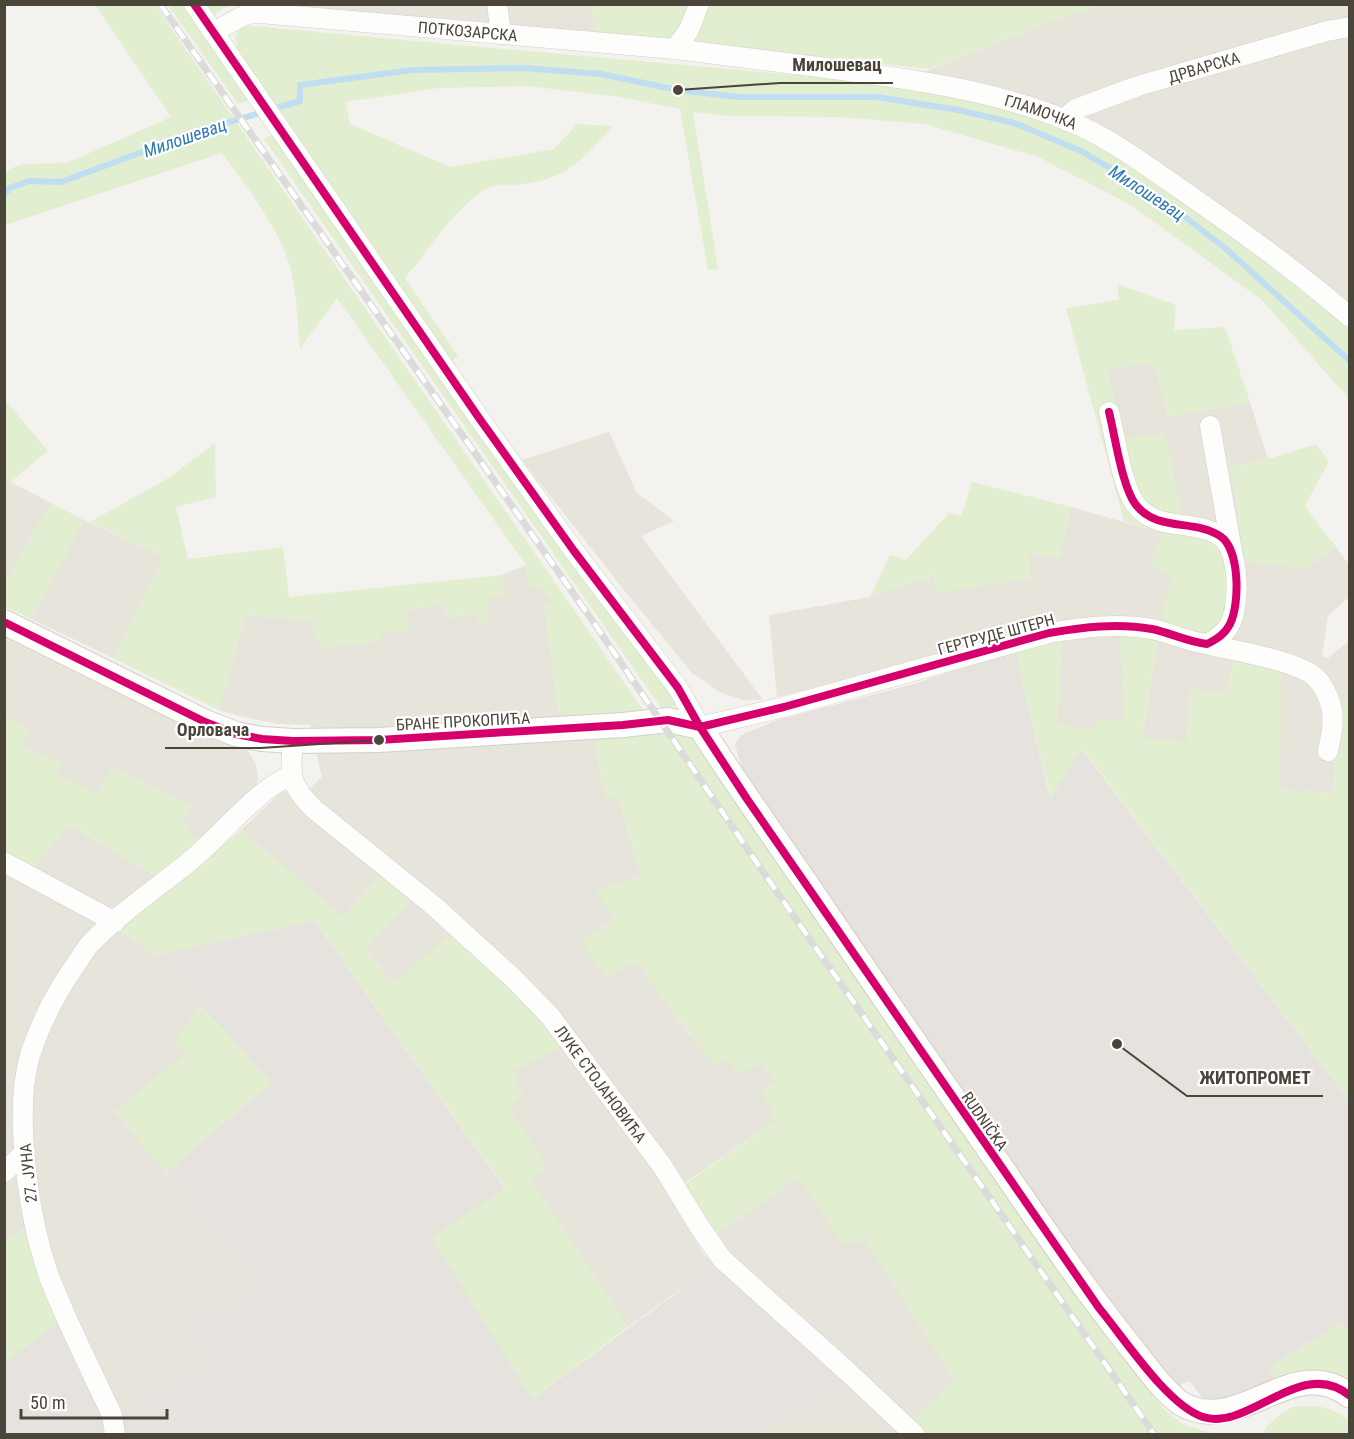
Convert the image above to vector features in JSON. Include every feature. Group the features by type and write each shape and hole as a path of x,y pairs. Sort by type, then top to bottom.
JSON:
{"street":[{"path":"194,4 256,92 283,136 554,523 678,688 700,727"},
{"path":"497,4 501,34"},
{"path":"675,49 689,30 699,4"},
{"name":"ПОТКОЗАРСКА","path":"213,32 241,17 254,14 354,13 501,34 675,49"},
{"name":"ДРВАРСКА","path":"1067,121 1076,109 1137,86 1327,31 1350,27"},
{"name":"ГЛАМОЧКА","path":"675,49 922,81 965,89 1067,121 1099,135 1191,197 1310,283 1350,317"},
{"path":"1109,412 1127,486 1136,505 1151,517 1163,522 1208,530 1223,538 1232,555"},
{"path":"1207,645 1220,638 1230,624 1235,608 1237,585 1210,426"},
{"name":"БРАНЕ ПРОКОПИЋА","path":"4,622 206,722 236,734 262,739 293,741 458,735 623,725 660,720 700,727"},
{"name":"ГЕРТРУДЕ ШТЕРН","path":"700,727 784,707 1049,633 1094,626 1131,627 1154,630 1295,667 1314,676 1323,687 1332,708 1333,726 1328,751"},
{"name":"RUDNIČKA","path":"700,727 911,1038 1100,1308 1166,1390 1191,1411 1212,1419 1240,1413 1304,1385 1329,1386 1350,1396"},
{"path":"291,775 293,741"},
{"name":"27. ЈУНА","path":"115,1434 112,1415 50,1279 38,1243 29,1198 26,1152 24,1093 30,1057 57,991 89,945 195,858 273,783 291,775"},
{"name":"ЛУКЕ СТОЈАНОВИЋА","path":"291,775 299,794 314,809 434,906 543,1008 592,1069 663,1167 722,1259 914,1434"},
{"path":"4,862 115,922"},
{"path":"4,1172 26,1152"}],"shaded area":[{"path":"298,5 591,5 596,34 368,14"},
{"path":"1103,5 1349,5 1349,328 1181,195 899,82 1044,24"},
{"path":"1154,364 1168,417 1250,402 1268,459 1230,467 1306,569 1336,547 1349,565 1349,597 1328,616 1322,656 1328,658 1349,641 1349,702 1338,705 1334,793 1280,790 1281,672 1233,661 1227,693 1191,689 1186,744 1142,739 1158,639 1124,720 1092,730 1057,725 1062,636 943,655 777,697 769,615 870,597 934,575 937,593 1030,553 1060,556 1071,507 1163,533 1186,533 1122,440 1107,367"},
{"path":"609,432 637,493 674,521 641,536 763,700 743,700 720,692 692,673 522,460"},
{"path":"5,479 51,503 5,582"},
{"path":"84,520 164,557 113,658 31,619"},
{"path":"526,565 528,585 540,587 556,601 544,603 559,714 584,713 593,735 607,798 618,797 641,877 596,891 615,917 582,943 637,961 684,1028 717,1064 726,1059 761,1062 774,1081 762,1090 776,1120 670,1193 703,1254 715,1265 628,1327 531,1180 546,1165 508,1108 513,1071 562,1046 493,969 395,984 365,949 413,898 342,917 241,830 280,793 286,791 300,798 322,777 310,725 279,724 219,710 246,615 310,620 382,641 380,633 405,611 443,604 447,618 477,613 489,622 486,598 504,596 502,575"},
{"path":"5,634 245,746 256,764 258,779 253,795 199,845 182,820 190,806 113,768 97,794 56,774 54,762 19,745 29,729 5,717"},
{"path":"1017,649 1022,684 1050,797 1081,748 1349,1101 1349,1334 1341,1323 1268,1368 1276,1380 1210,1409 1190,1381 1176,1387 1060,1233 744,774 735,745 741,735 781,719 914,684"},
{"path":"69,824 157,877 120,905 111,908 101,907 33,870"},
{"path":"5,868 118,930 155,955 201,1005 175,1041 186,1054 115,1112 166,1172 256,1289 181,1324 209,1364 129,1403 140,1417 107,1429 58,1323 27,1227 5,1242"},
{"path":"314,921 505,1189 532,1399 715,1265 851,1384 756,1434 5,1434 4,1362 58,1323 107,1429 139,1417 129,1403 208,1364 181,1324 256,1289 166,1172 272,1083 155,955"},
{"path":"800,1177 842,1242 866,1241 955,1380 897,1434 756,1434 851,1384 716,1234"}],"green space":[{"path":"95,5 155,5 646,714 559,714 544,603 555,601 540,587 528,586 526,565 337,298 300,349 294,287 285,252 264,213 222,153 5,225 4,172 21,164 67,163 171,117"},
{"path":"168,5 234,5 223,8 214,15 213,22 249,100 238,104"},
{"path":"591,5 1103,5 1044,24 930,69 596,34"},
{"path":"251,26 782,74 899,82 1002,103 1086,135 1181,195 1349,328 1349,399 1262,300 1131,205 1038,157 925,124 838,117 730,116 693,112 718,269 708,270 680,109 619,97 528,86 439,88 346,102 350,124 450,167 554,149 577,124 613,126 575,165 553,177 520,185 492,186 477,195 455,216 405,278 458,356 449,363 238,49 235,38 239,28"},
{"path":"273,134 644,648 677,706 662,709 264,139"},
{"path":"1117,284 1176,305 1174,330 1225,327 1250,402 1168,417 1154,364 1107,368 1122,439 1165,433 1186,532 1202,537 1223,549 1230,572 1228,608 1217,629 1200,638 1159,626 1172,576 1149,563 1163,533 1124,521 1066,308 1119,300"},
{"path":"5,400 48,451 10,482 5,479"},
{"path":"215,443 216,497 176,507 188,559 283,547 289,597 502,575 504,596 486,598 490,623 479,623 476,613 447,618 443,604 405,611 409,630 381,633 382,641 320,648 310,620 246,615 219,710 113,658 164,557 90,522 170,477"},
{"path":"1316,444 1329,461 1305,506 1336,547 1306,569 1245,561 1230,467 1268,459"},
{"path":"972,482 1071,507 1060,557 1030,553 1030,579 937,593 933,575 870,597 890,555 906,560 949,513 961,516"},
{"path":"51,503 84,520 31,619 5,606 5,582"},
{"path":"1062,635 1057,725 1092,730 1099,718 1124,720 1120,637 1158,639 1142,738 1186,743 1191,689 1227,693 1233,661 1282,672 1280,790 1334,793 1338,704 1349,702 1349,1101 1082,748 1051,798 1022,684 1017,649"},
{"path":"4,717 30,729 20,745 62,764 56,774 97,794 112,768 191,806 182,820 199,845 157,877 70,824 33,870 5,856"},
{"path":"687,730 703,746 1165,1410 1182,1424 1214,1434 928,1434 913,1419 955,1380 866,1241 842,1243 800,1177 716,1234 685,1184 776,1120 762,1090 774,1081 761,1063 739,1074 726,1059 717,1065 683,1026 637,961 607,978 582,943 615,917 595,891 641,877 618,797 607,799 593,735"},
{"path":"241,830 342,917 382,873 414,898 365,949 395,983 454,931 498,974 563,1046 513,1071 523,1095 509,1108 547,1166 531,1180 628,1327 532,1399 431,1237 505,1188 314,921 155,955 118,930"},
{"path":"201,1005 272,1083 166,1172 115,1112 186,1054 174,1041"},
{"path":"28,1227 58,1323 5,1362 5,1242"},
{"path":"1341,1323 1349,1334 1349,1386 1322,1372 1306,1372 1276,1380 1268,1368"},
{"path":"1297,1406 1317,1406 1334,1411 1346,1418 1349,1421 1349,1434 1263,1434 1279,1415 1288,1409"}],"waterway":[{"name":"Милошевац","path":"4,194 10,188 29,181 61,182 199,131 300,101 300,85 412,70 523,68 601,74 678,90 739,97 877,97 958,110 1014,123 1081,151 1162,199 1225,248 1350,361"}],"railway":[{"path":"160,4 592,620 759,866 1154,1434"}],"cycle path":[{"path":"194,4 479,418 574,551 678,688 700,727 747,799 1099,1308 1147,1369 1175,1399 1203,1417 1220,1419 1238,1414 1294,1389 1313,1384 1332,1386 1350,1396"},
{"path":"4,622 205,722 236,734 293,741 379,740 623,725 668,720 700,727 784,707 1049,633 1100,626 1152,629 1207,644 1226,631 1233,615 1237,591 1235,564 1231,552 1227,543 1210,531 1154,519 1136,505 1123,474 1109,412"}],"place":[{"name":"Милошевац","path":"678,90"},
{"name":"Орловача","path":"379,740"},
{"name":"ЖИТОПРОМЕТ","path":"1117,1044"}]}
